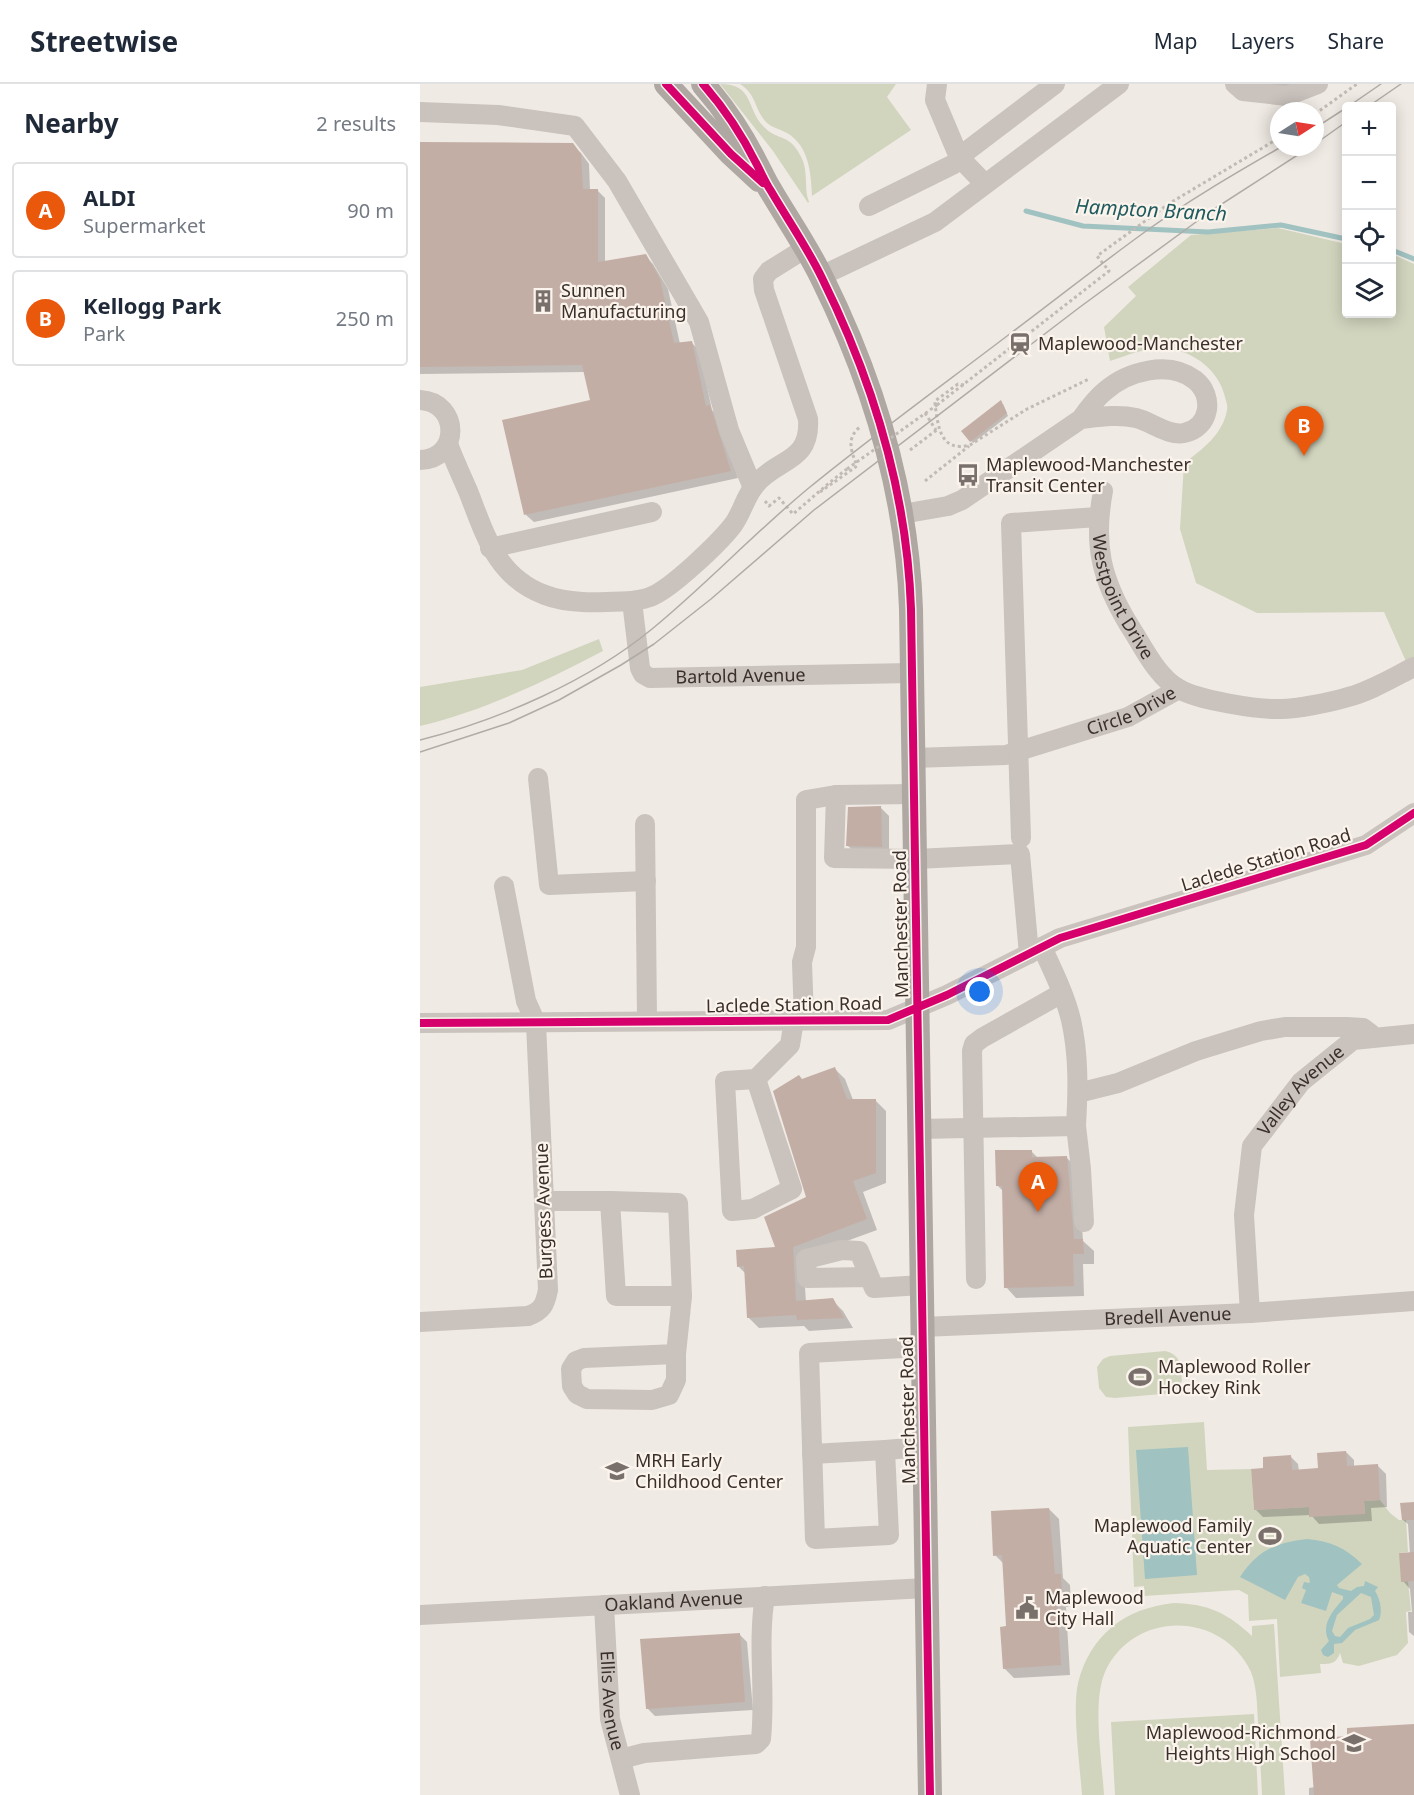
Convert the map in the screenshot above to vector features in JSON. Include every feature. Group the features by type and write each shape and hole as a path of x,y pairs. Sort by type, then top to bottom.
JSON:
{"main road":[{"name":"Manchester Road","path":"666,84 731,154 769,189"},
{"name":"Manchester Road","path":"703,84 729,117 821,276 851,342 878,416 893,468 902,514 909,570 912,673 930,1795"}],"street":[{"path":"937,84 935,100 958,157 985,184"},
{"path":"869,207 954,164 958,157 1055,84"},
{"path":"821,276 934,222 1119,84"},
{"path":"1235,84 1244,91 1287,96 1318,84"},
{"path":"420,112 498,115 575,126 617,181 699,322 729,430 756,492"},
{"path":"420,400 433,402 447,415 450,425 448,444 490,548 510,572 532,589 546,596 586,601 632,602 650,597 661,591 697,561 733,526 766,473 789,461 802,450 809,434 808,419 764,290 763,279 769,271 806,248"},
{"path":"902,514 948,506 962,500 1081,419 1106,390 1136,374 1164,369 1181,373 1195,380 1204,391 1208,404 1206,418 1198,427 1176,434 1135,418 1081,419"},
{"path":"420,460 434,457 448,444"},
{"name":"Westpoint Drive","path":"1103,491 1098,517 1099,550 1107,583 1120,610 1150,658 1166,678 1179,689"},
{"path":"490,548 652,512"},
{"path":"1021,838 1011,524 1098,517"},
{"name":"Bartold Avenue","path":"632,602 640,668 643,674 650,678 912,673"},
{"name":"Circle Drive","path":"913,758 1006,756 1128,717 1179,689 1199,697 1224,702 1281,709 1350,697 1414,667"},
{"path":"538,778 549,885 646,881"},
{"path":"756,1079 792,1189 753,1209 732,1211 725,1081 756,1079 790,1045 799,1020 802,962 806,947 806,800 836,795 914,794"},
{"path":"836,795 834,858 916,859 1020,854 1036,950 1062,993 1071,1021 1077,1066 1076,1126 1084,1222"},
{"name":"Laclede Station Road","path":"420,1023 888,1020 917,1009 1060,938 1366,845 1414,813"},
{"path":"645,824 646,1021"},
{"name":"Burgess Avenue","path":"420,1322 528,1316 540,1312 548,1290 536,1023 526,1000 504,886"},
{"path":"976,1279 972,1128 972,1051 974,1044 1062,993"},
{"path":"1078,1093 1118,1083 1196,1051 1261,1031 1285,1027 1346,1027 1363,1028 1375,1037"},
{"name":"Valley Avenue","path":"1250,1313 1244,1215 1252,1146 1301,1082 1353,1040 1414,1034"},
{"path":"919,1129 1076,1126"},
{"path":"544,1201 678,1203 682,1296 676,1354 676,1380 669,1395 652,1400 587,1399 577,1394 572,1386 571,1369 576,1361 584,1358 676,1354"},
{"path":"610,1201 616,1296 682,1296"},
{"path":"869,1277 874,1288 921,1285"},
{"name":"Bredell Avenue","path":"812,1454 809,1353 922,1337 1414,1301"},
{"path":"885,1450 889,1535 815,1539 812,1454 885,1450 923,1448"},
{"name":"Oakland Avenue","path":"420,1616 926,1588"},
{"path":"621,1759 644,1753 756,1744 761,1739 764,1708 761,1624 765,1596"},
{"name":"Ellis Avenue","path":"604,1605 610,1719 630,1795"}],"path":[{"path":"1324,108 1357,84"},
{"path":"819,493 825,485 938,405 1109,271 1097,256 1102,252 1179,197 1270,143"},
{"path":"926,481 970,445 1027,409 1089,379"},
{"path":"937,430 935,401 958,384 964,385"},
{"path":"926,413 949,443 957,446 970,445"},
{"path":"756,492 769,506 779,498 793,514 857,466 850,442 853,433 861,426"},
{"path":"910,450 937,430"}],"green space":[{"path":"720,84 739,88 748,98 763,126 794,145 803,161 808,203 773,151"},
{"path":"740,84 896,84 887,97 911,130 812,196 809,169 800,145 787,133 766,122 753,97"},
{"path":"1278,228 1342,243 1342,318 1396,318 1396,256 1414,264 1414,663 1408,666 1384,612 1257,613 1196,583 1180,529 1184,463 1204,447 1221,427 1227,408 1222,388 1212,371 1204,364 1179,351 1154,349 1110,361 1104,327 1136,296 1128,287 1191,235"},
{"path":"599,639 603,651 559,673 491,704 420,726 420,687 522,670"},
{"name":"Maplewood Roller Hockey Rink","path":"1165,1351 1175,1355 1181,1366 1182,1381 1174,1393 1115,1398 1106,1397 1099,1388 1097,1367 1103,1359 1110,1356"},
{"name":"Maplewood Family Aquatic Center","path":"1204,1422 1207,1470 1251,1469 1254,1510 1309,1507 1365,1514 1364,1501 1380,1500 1399,1520 1406,1520 1408,1552 1399,1553 1408,1581 1411,1611 1406,1612 1408,1643 1397,1655 1359,1666 1343,1663 1340,1653 1333,1663 1320,1664 1321,1673 1280,1677 1277,1619 1249,1621 1248,1595 1239,1590 1144,1596 1144,1586 1134,1587 1128,1427"},
{"path":"1174,1603 1197,1605 1217,1611 1252,1636 1252,1626 1274,1624 1285,1795 1262,1795 1256,1697 1251,1672 1238,1652 1220,1637 1199,1628 1178,1626 1156,1628 1136,1637 1118,1652 1105,1672 1101,1685 1098,1715 1104,1795 1082,1795 1076,1694 1091,1651 1112,1627 1125,1618 1156,1606"},
{"path":"1254,1714 1258,1795 1115,1795 1111,1722"}],"water":[{"path":"1188,1447 1197,1575 1145,1579 1136,1450"},
{"path":"1307,1539 1344,1550 1362,1564 1337,1585 1339,1588 1351,1591 1364,1586 1365,1581 1378,1587 1375,1591 1380,1605 1379,1620 1355,1630 1342,1643 1334,1644 1334,1653 1328,1657 1323,1655 1321,1650 1329,1641 1327,1624 1343,1596 1332,1592 1326,1611 1301,1603 1306,1590 1302,1588 1304,1582 1310,1582 1309,1577 1305,1574 1298,1577 1285,1600 1240,1577 1254,1560 1268,1549","holes":["1361,1593 1371,1597 1374,1615 1348,1628 1340,1637 1335,1636 1332,1631 1337,1615"]}],"building":[{"name":"Sunnen Manufacturing","path":"420,142 573,143 581,154 583,189 598,189 598,262 646,254 660,279 674,343 692,341 706,406 710,405 731,471 524,515 502,420 590,400 582,365 420,367"},
{"path":"1001,400 1007,413 970,442 961,431"},
{"path":"881,806 882,847 846,846 848,807"},
{"path":"835,1067 847,1099 876,1099 876,1173 853,1181 867,1219 793,1247 796,1301 833,1298 844,1318 797,1320 796,1315 747,1318 744,1266 737,1267 736,1250 775,1247 764,1217 806,1197 773,1091 799,1075 802,1079"},
{"path":"995,1150 1032,1150 1032,1157 1067,1156 1074,1239 1083,1239 1084,1254 1073,1254 1074,1286 1004,1288 1002,1186 996,1186"},
{"path":"1346,1451 1347,1466 1378,1464 1380,1500 1364,1501 1365,1514 1309,1517 1309,1507 1254,1510 1251,1469 1263,1468 1263,1457 1291,1455 1292,1470 1318,1468 1317,1453"},
{"path":"1414,1502 1414,1520 1402,1520 1400,1503"},
{"name":"Maplewood City Hall","path":"1049,1508 1055,1574 1061,1574 1062,1597 1057,1597 1061,1665 1003,1669 1000,1627 1006,1626 1002,1555 993,1556 991,1511"},
{"path":"1414,1552 1414,1581 1401,1582 1399,1553"},
{"path":"740,1633 745,1702 646,1709 640,1639"},
{"path":"1414,1724 1414,1795 1314,1795 1310,1739 1347,1736 1347,1728"}],"waterway":[{"name":"Hampton Branch","path":"1026,211 1083,226 1208,232 1281,225 1342,238"},
{"name":"Hampton Branch","path":"1396,252 1414,259"}],"tram line":[{"path":"1355,102 1381,84"},
{"path":"1375,102 1401,84"},
{"path":"1324,122 1342,111"},
{"path":"1324,138 1342,125"},
{"path":"420,740 512,710 572,682 627,648 672,612 790,504 884,428 1142,234 1270,153"},
{"path":"420,752 509,723 559,700 654,644 711,599 814,510 1080,307 1211,211 1296,156"}],"cycle path":[{"path":"666,84 731,154 763,183"},
{"path":"703,84 745,142 767,184 804,244 841,318 872,398 895,481 903,523 911,609 930,1795"},
{"path":"420,1023 888,1020 947,995 1060,938 1366,845 1414,813"}],"place":[{"name":"Sunnen Manufacturing","path":"543,301"},
{"name":"Maplewood-Manchester","path":"1020,344"},
{"name":"Kellogg Park","path":"1304,456"},
{"name":"Maplewood-Manchester Transit Center","path":"968,475"},
{"name":"ALDI","path":"1038,1212"},
{"name":"Maplewood Roller Hockey Rink","path":"1140,1377"},
{"name":"MRH Early Childhood Center","path":"617,1471"},
{"name":"Maplewood Family Aquatic Center","path":"1270,1536"},
{"name":"Maplewood City Hall","path":"1027,1608"},
{"name":"Maplewood-Richmond Heights High School","path":"1354,1743"}]}
